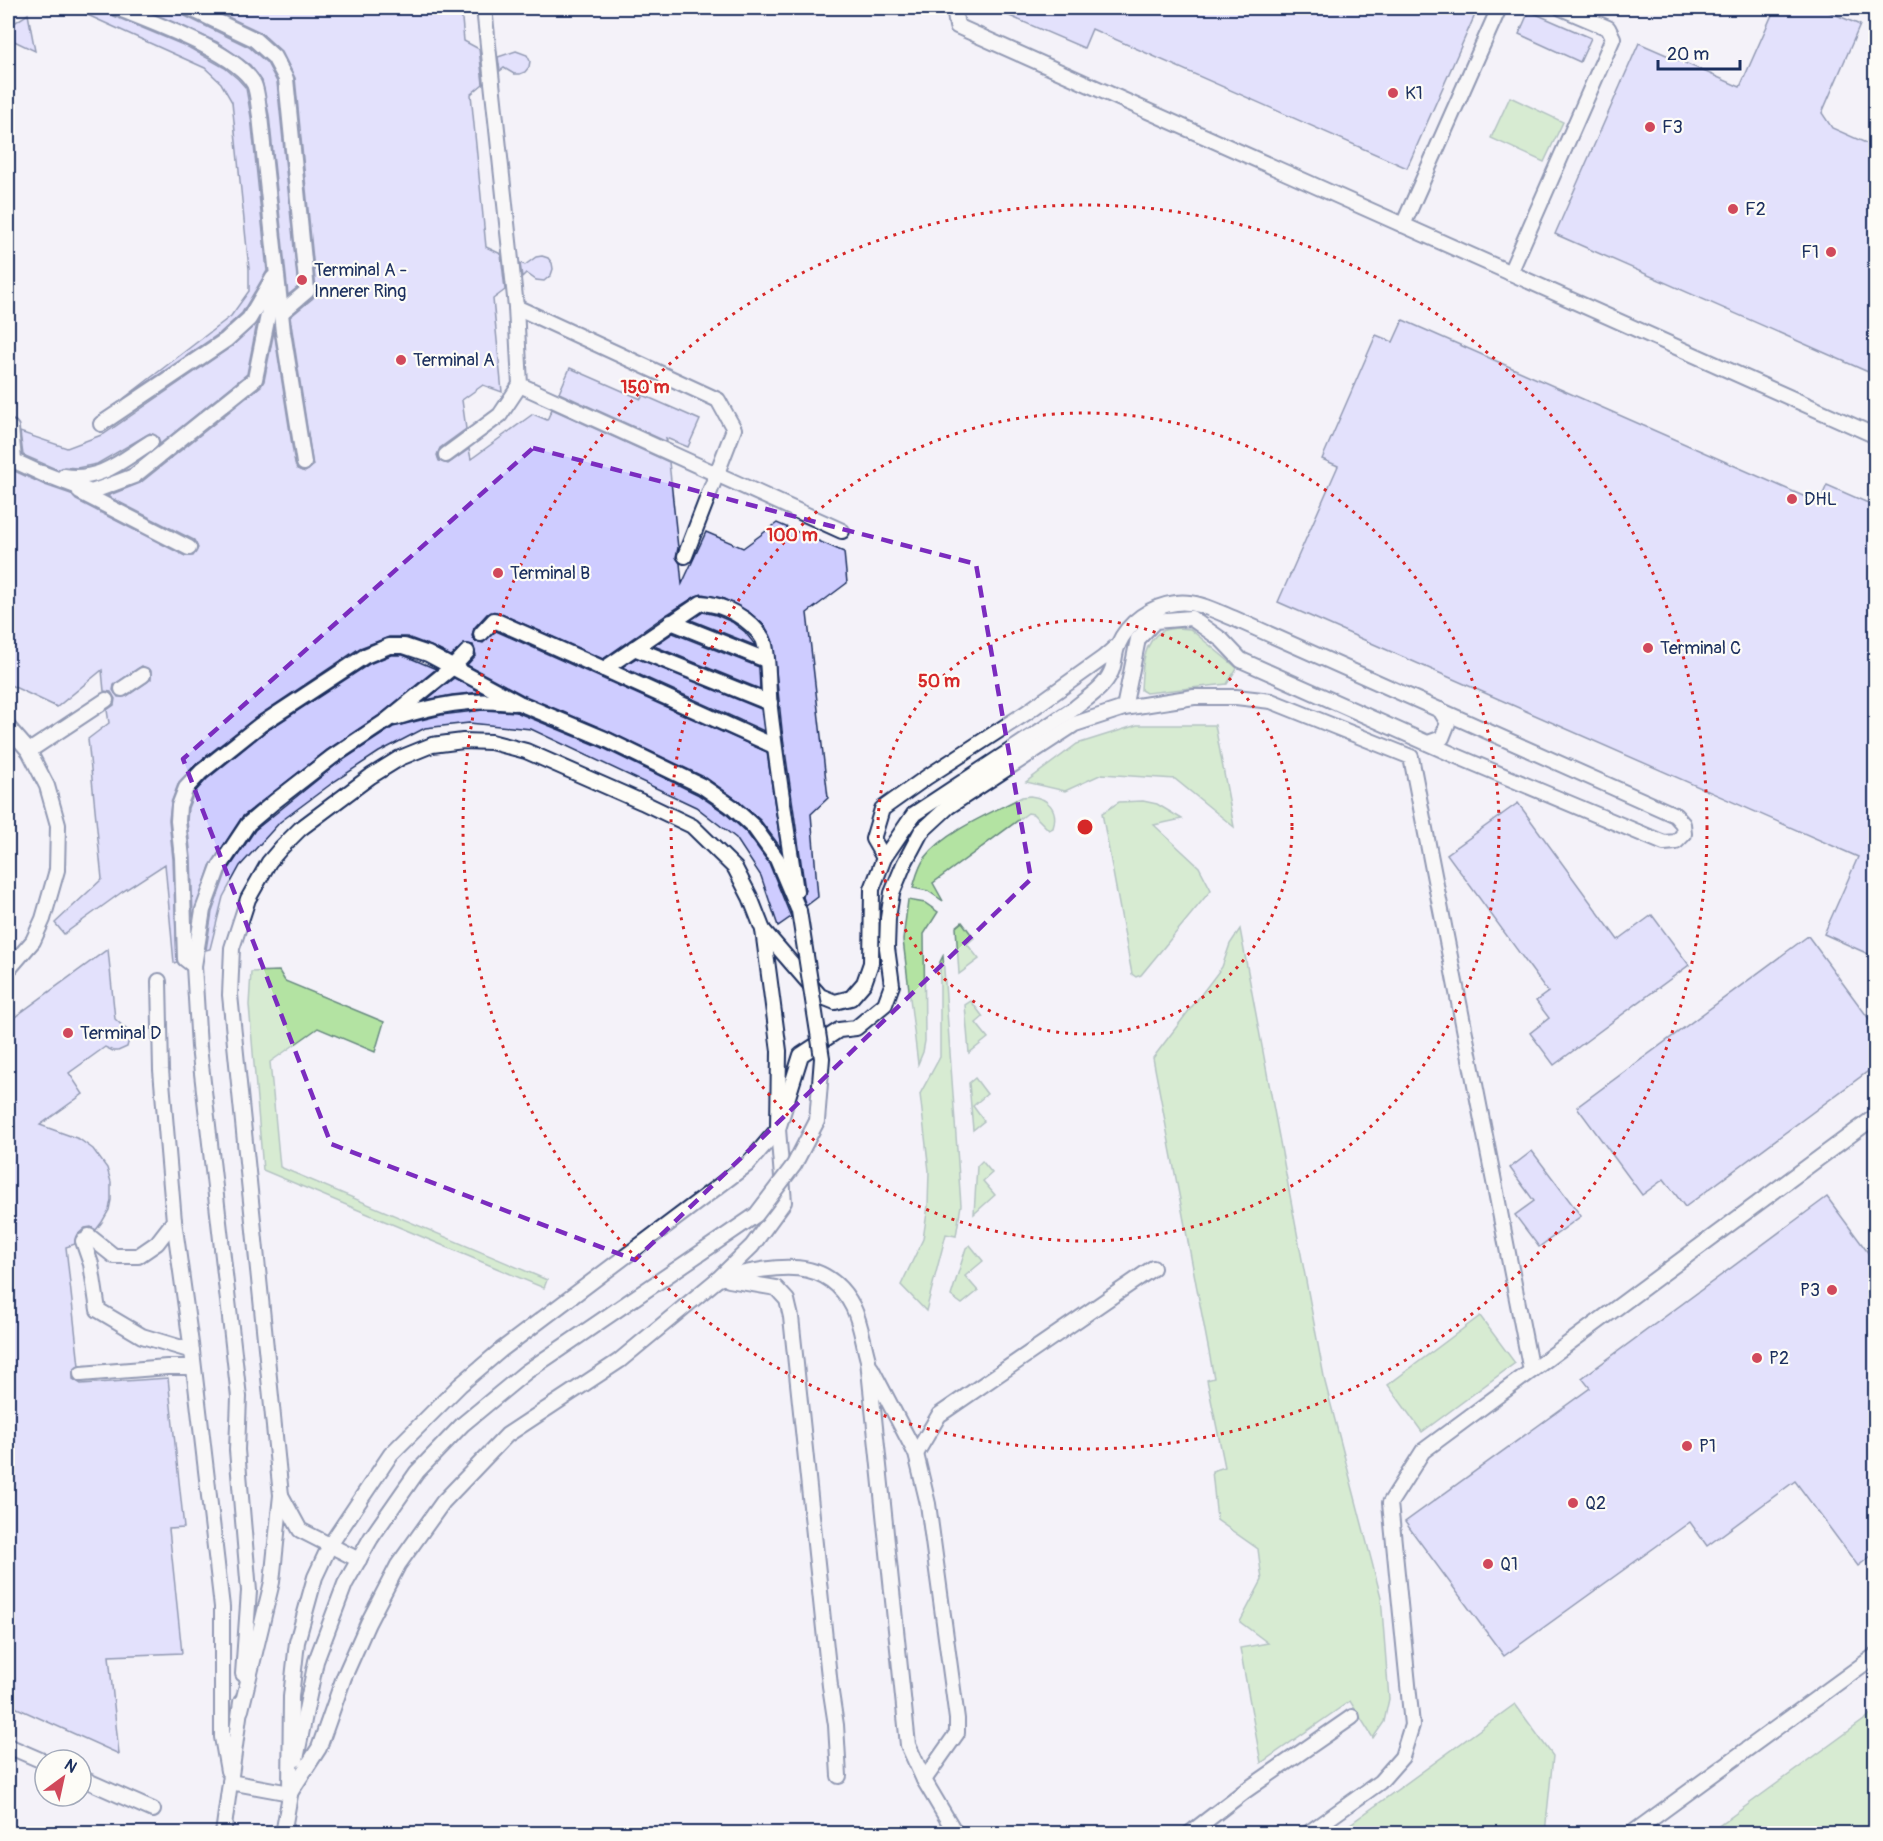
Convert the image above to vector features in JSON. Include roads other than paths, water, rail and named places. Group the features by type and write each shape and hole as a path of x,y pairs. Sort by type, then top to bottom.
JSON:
{"lane":[{"path":"117,8 209,48 245,72 255,85 281,313 304,464"},
{"path":"189,8 254,39 274,57 286,79 307,291 281,313"},
{"path":"446,455 500,415 520,385 516,307 484,8"},
{"path":"954,8 957,26 1875,436"},
{"path":"1403,225 1499,8"},
{"path":"1510,273 1612,38 1608,28 1561,8"},
{"path":"101,424 226,340 249,319 277,271"},
{"path":"11,428 11,459 91,492 134,476 255,379 277,271"},
{"path":"516,307 718,400 734,429 686,556"},
{"path":"520,385 842,531"},
{"path":"42,472 77,478 102,474 151,442"},
{"path":"42,472 189,548"},
{"path":"283,1833 316,1661 345,1584 370,1538 417,1472 463,1424 526,1372 756,1215 794,1165 817,1121 822,1058 774,746 764,641 752,626 733,612 713,603 701,603 604,669"},
{"path":"763,930 820,996 836,1002 851,998 864,983 872,963 872,889 884,858 914,814 1075,708 1098,689 1111,672 1118,645 1130,625 1148,612 1177,603 1205,607 1675,815 1683,824 1684,834 1676,842 1664,843 1428,743 1241,660 1222,640 1191,618 1155,621 1138,639 1124,708"},
{"path":"481,634 494,620 774,746"},
{"path":"671,622 766,660"},
{"path":"884,858 873,839 882,809 1026,713 1118,645"},
{"path":"194,966 185,958 182,858 178,821 178,806 186,788 201,772 260,725 365,656 389,646 404,646 419,650 454,666 519,703 605,739 702,786 731,806 754,827 777,859 799,911"},
{"path":"634,648 770,703"},
{"path":"223,1833 241,1710 249,1591 237,1450 239,1397 199,1047 194,966 203,910 218,869 248,825 332,757 386,721 454,666 467,652"},
{"path":"122,689 143,675"},
{"path":"290,1793 291,1697 297,1642 315,1577 330,1545 391,1454 460,1385 537,1321 581,1292 748,1164 778,1129 801,1055 839,1030 856,1028 885,1004 892,985 887,948 892,893 921,832 948,807 1075,724 1124,708 1194,697 1236,697 1271,701 1411,757 1531,1371"},
{"path":"29,751 106,700"},
{"path":"386,721 430,706 488,700 519,703"},
{"path":"1428,743 1442,738 1448,723 1440,710"},
{"path":"8,727 29,751 46,786 58,825 57,870 43,919 33,941 8,970"},
{"path":"241,1710 272,1582 281,1495 230,995 232,948 241,918 257,882 280,848 354,788 400,758 432,745 463,741 491,742 526,751 692,826 735,868 763,930 779,1051 778,1129 784,1202 752,1246 718,1279 619,1361 507,1435 443,1502 398,1565 368,1623 344,1677 319,1748 290,1793"},
{"path":"159,981 161,1070 174,1221 222,1606 222,1737 230,1782"},
{"path":"1307,1833 1380,1782 1402,1757 1412,1725 1390,1503 1423,1451 1875,1116"},
{"path":"174,1221 157,1243 138,1256 114,1257 86,1238 98,1310 142,1336 192,1351"},
{"path":"718,1279 767,1268 803,1267 824,1276 842,1288 854,1309 868,1360 908,1745 924,1780 956,1833"},
{"path":"916,1454 939,1415 1154,1268"},
{"path":"718,1279 776,1288 787,1300 791,1317 836,1725 839,1776"},
{"path":"868,1360 916,1454 928,1504 957,1732 924,1780"},
{"path":"81,1374 193,1367"},
{"path":"281,1495 300,1530 359,1560"},
{"path":"1631,1833 1875,1655"},
{"path":"1189,1833 1352,1717"},
{"path":"8,1746 33,1757"},
{"path":"230,1782 290,1793"},
{"path":"93,1783 153,1810"}],"place":[{"name":"K1","path":"1393,93"},
{"name":"F3","path":"1650,127"},
{"name":"F2","path":"1733,209"},
{"name":"F1","path":"1831,252"},
{"name":"Terminal A - Innerer Ring","path":"302,280"},
{"name":"Terminal A","path":"401,360"},
{"name":"DHL","path":"1792,499"},
{"name":"Terminal B","path":"498,573"},
{"name":"Terminal C","path":"1648,648"},
{"name":"Terminal D","path":"68,1033"},
{"name":"P3","path":"1832,1290"},
{"name":"P2","path":"1757,1358"},
{"name":"P1","path":"1687,1446"},
{"name":"Q2","path":"1573,1503"},
{"name":"Q1","path":"1488,1564"}]}
